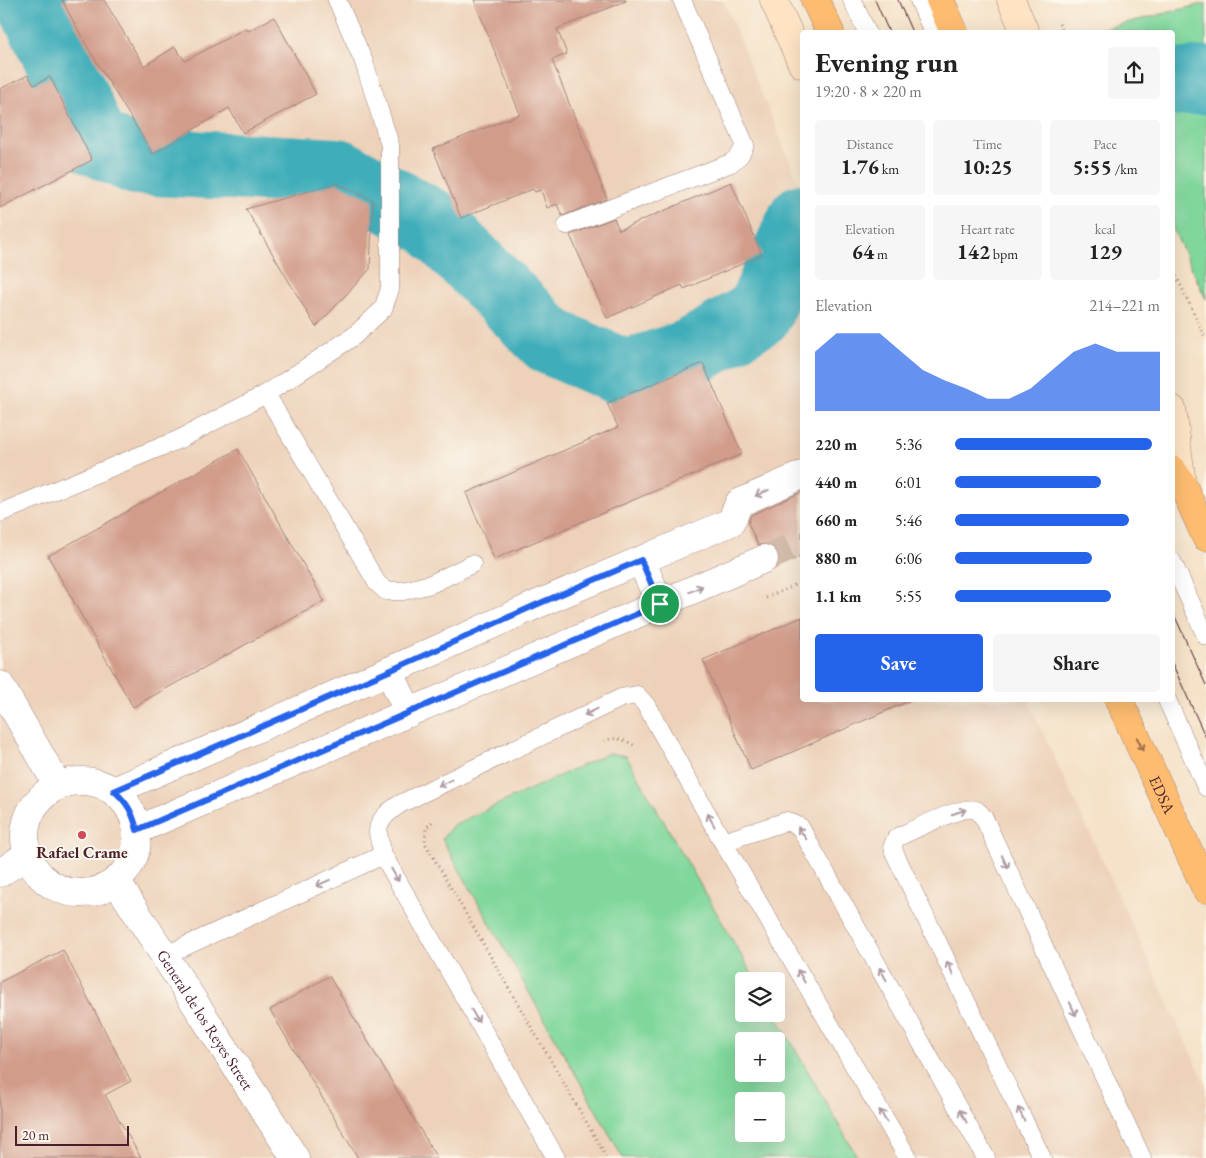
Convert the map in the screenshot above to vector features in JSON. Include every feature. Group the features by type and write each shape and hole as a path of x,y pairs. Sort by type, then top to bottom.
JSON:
{"highway":[{"path":"815,0 829,30"},
{"path":"940,0 953,30"},
{"path":"1177,477 1206,536"},
{"name":"EDSA","path":"1120,702 1206,889"}],"main road":[{"path":"774,0 800,59"},
{"path":"1011,0 1024,30"},
{"path":"1175,450 1177,477"}],"street":[{"path":"114,791 737,518 739,503 800,476"},
{"path":"137,830 764,559"},
{"path":"641,560 660,604"},
{"path":"389,671 409,713"},
{"path":"0,685 58,786"},
{"path":"72,781 86,781 101,784 114,791 130,808 137,830 138,842 135,853 131,864 124,873 107,887 92,892 75,893 65,891 50,884 37,874 27,855 24,832 26,820 31,809 47,791 72,781"},
{"path":"0,873 27,855"},
{"name":"General de los Reyes Street","path":"116,881 295,1158"}],"lane":[{"path":"0,513 180,439 266,394 354,336 383,309 390,289 390,144 364,62 336,0"},
{"path":"567,225 731,163 740,155 745,145 682,0"},
{"path":"852,0 865,30"},
{"path":"919,0 932,30"},
{"path":"266,394 377,583 386,591 403,591 431,584 472,564"},
{"path":"1175,568 1206,636"},
{"path":"556,1158 383,855 378,830 383,818 390,810 409,800 612,703 637,695 646,705 723,842 908,1158"},
{"path":"1167,702 1206,788"},
{"path":"1042,1158 894,852 893,845 896,838 932,821 966,809 976,810 984,818 1142,1158"},
{"path":"723,842 787,821 800,827 986,1158"},
{"path":"164,956 383,855"}],"path":[{"path":"1175,273 1206,339"},
{"path":"766,598 800,583"},
{"path":"600,743 609,739 625,739 639,749"},
{"path":"436,818 426,828 425,843 606,1158"}],"shaded area":[{"path":"0,0 723,0 800,186 800,702 1029,702 1206,1085 1206,1158 0,1158"}],"green space":[{"path":"1206,3 1206,299 1175,233 1175,30 1098,30"},
{"path":"609,753 626,756 751,972 735,972 735,1022 780,1022 858,1158 623,1158 442,839 453,825"}],"building":[{"path":"62,0 104,0 144,66 175,47 185,61 246,28 248,31 274,17 316,94 243,133 229,108 153,154 85,43"},
{"path":"474,0 626,0 557,29 567,54 552,60 607,199 562,216 557,204 547,208 541,190 535,192 533,189 461,218 433,149 520,114"},
{"path":"28,75 34,85 50,77 92,160 0,208 0,89"},
{"path":"731,182 762,255 684,289 682,285 607,318 570,235 614,218 619,230"},
{"path":"337,183 373,200 370,269 316,327 246,209"},
{"path":"703,363 742,454 494,559 466,493 618,427 607,403"},
{"path":"238,449 324,601 133,707 48,556"},
{"path":"800,493 800,556 778,566 780,560 778,552 774,547 766,544 758,545 748,523 751,515"},
{"path":"800,618 800,702 906,702 751,770 703,660"},
{"path":"63,950 131,1081 105,1095 141,1158 0,1158 0,982"},
{"path":"329,976 437,1158 358,1158 270,1010"}],"waterway":[{"path":"29,0 61,65 95,142 136,161 338,172 431,222 550,341 626,374 692,352 759,313 800,222"},
{"path":"1175,83 1206,80"}],"tunnel":[{"path":"764,559 800,543"}],"tram line":[{"path":"875,0 888,30"},
{"path":"898,0 911,30"},
{"path":"1175,617 1206,685"},
{"path":"1175,670 1206,738"}],"place":[{"name":"Rafael Crame","path":"82,835"}],"route":[{"path":"641,560 660,604 137,830 130,808 114,791 641,560"}]}
